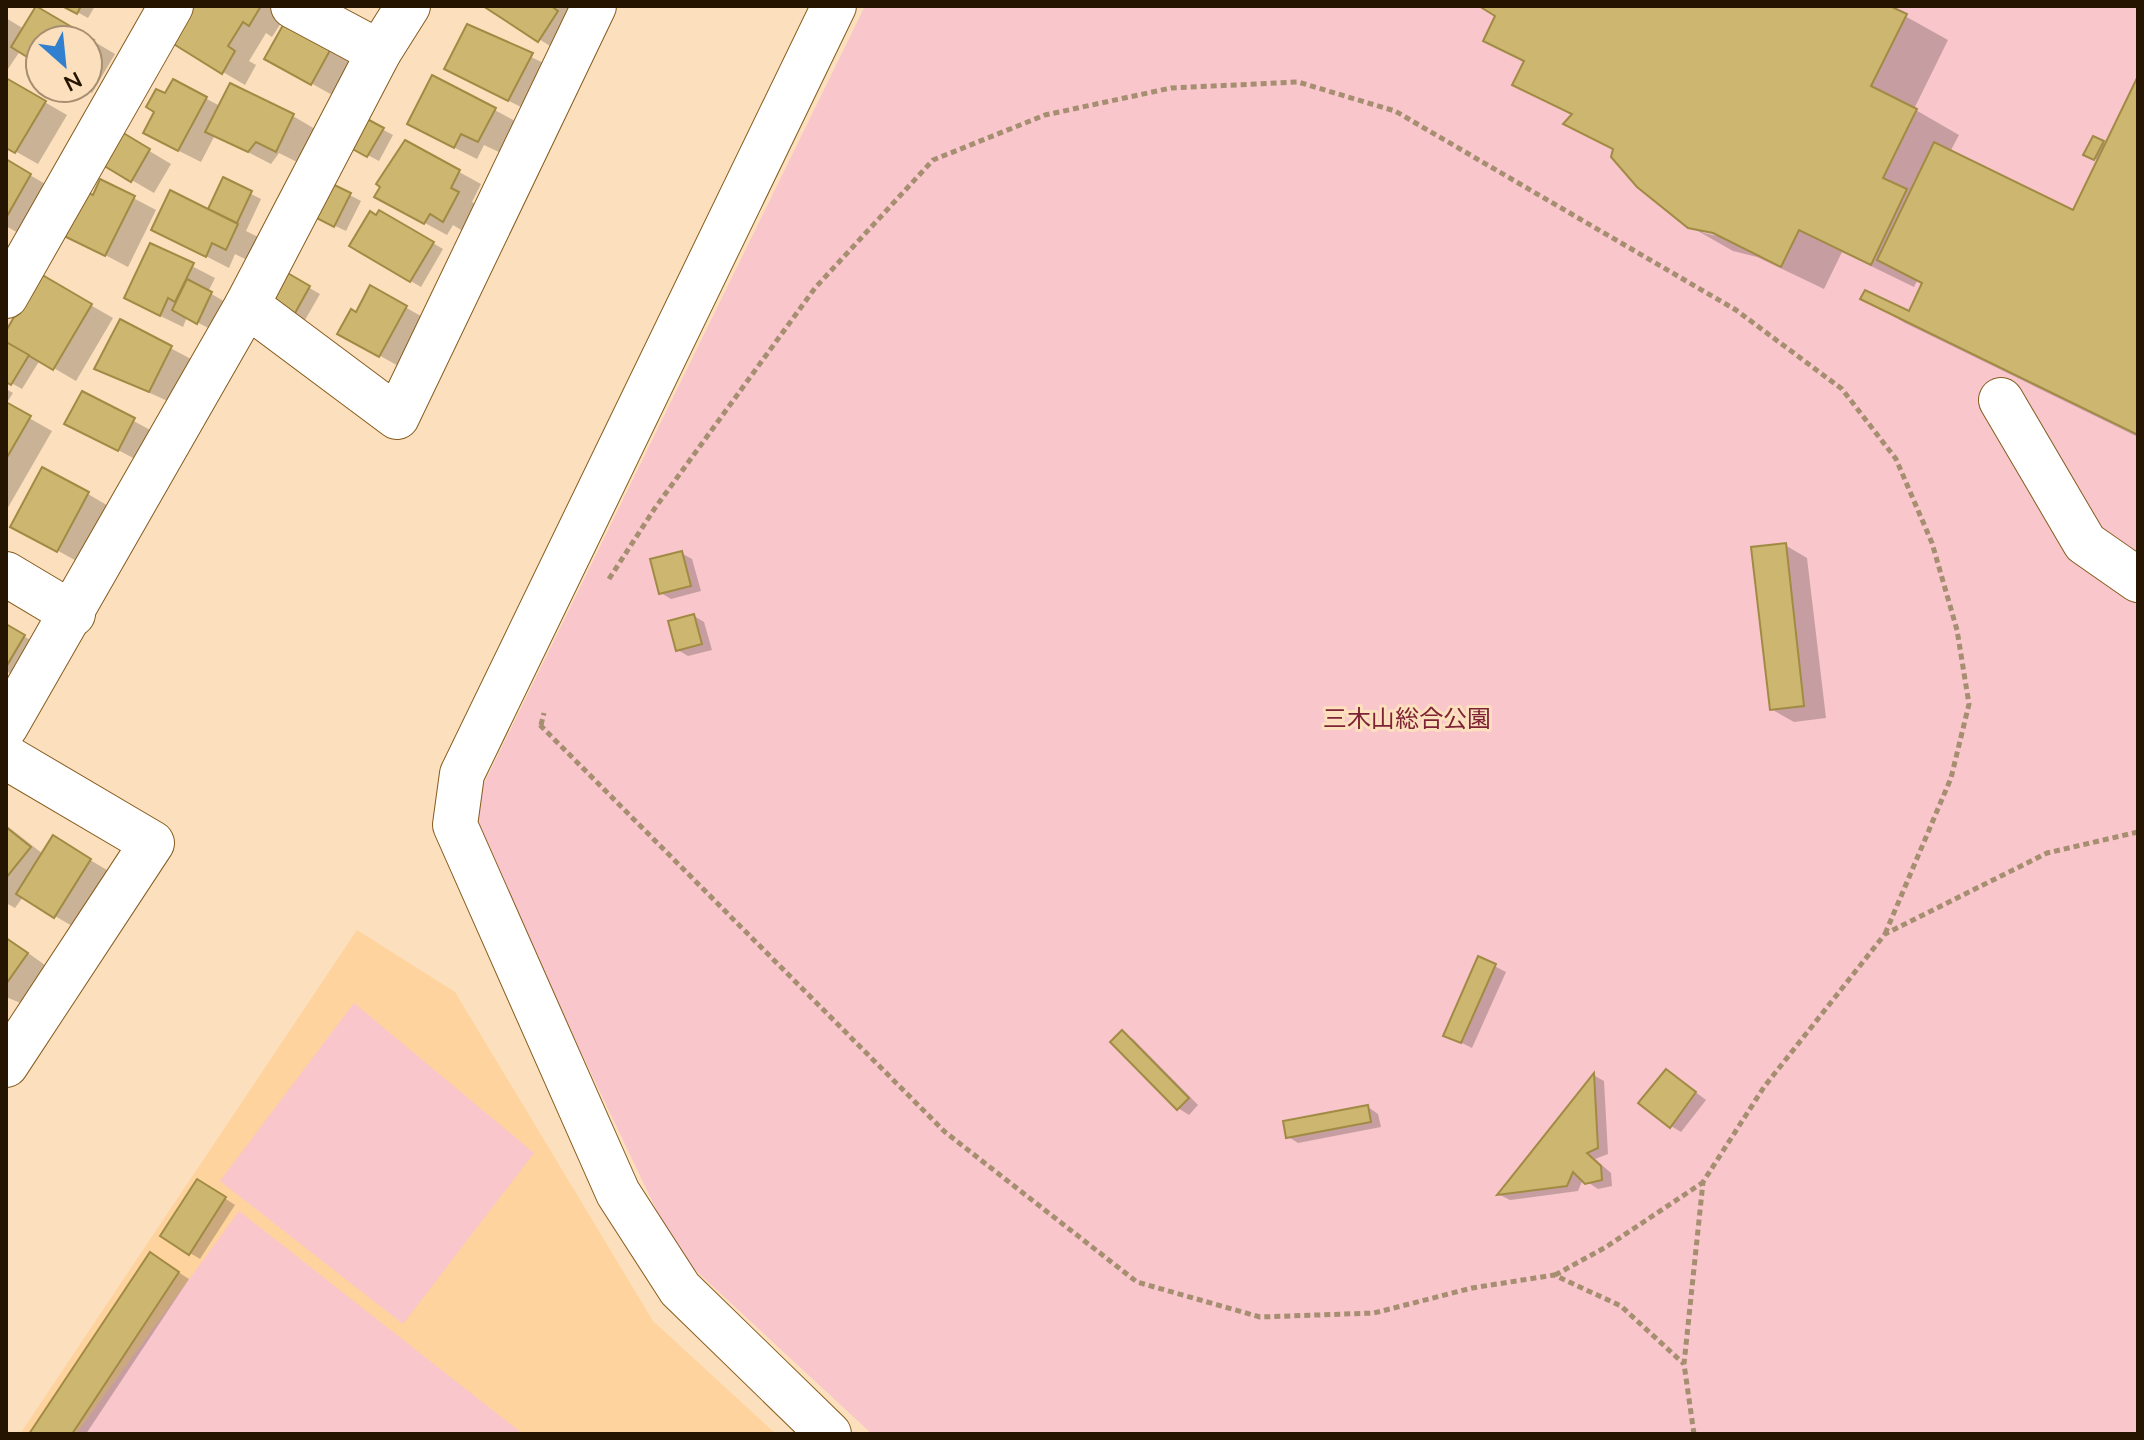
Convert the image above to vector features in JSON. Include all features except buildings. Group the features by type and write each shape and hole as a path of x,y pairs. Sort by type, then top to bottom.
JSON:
{"street":[{"path":"6,296 171,6"},
{"path":"293,6 379,52"},
{"path":"6,726 73,614 247,305 379,52 408,6"},
{"path":"247,305 397,417 594,6"},
{"path":"829,1434 680,1289 618,1193 455,825 462,774 834,6"},
{"path":"2001,400 2085,543 2138,580"},
{"path":"6,574 73,614"},
{"path":"6,757 152,843 6,1065"}],"path":[{"path":"483,729 541,725 945,1132 1137,1282 1260,1317 1374,1313 1472,1288 1554,1275 1606,1247 1703,1182 1764,1087 1885,934 1951,778 1969,704 1957,630 1932,543 1896,459 1842,389 1736,310 1395,111 1298,82 1171,88 1045,115 933,160 815,288 655,508 605,586"},
{"path":"541,725 547,704"},
{"path":"1885,934 2047,853 2138,832"},
{"path":"1694,1434 1684,1364 1703,1182"},
{"path":"1554,1275 1621,1306 1684,1364"}],"shaded area":[{"path":"357,930 455,992 653,1321 776,1434 20,1434"}],"green space":[{"name":"三木山総合公園","path":"865,6 2138,6 2138,1434 872,1434 677,1253 468,816"},
{"path":"354,1003 534,1153 403,1324 220,1181"},
{"path":"239,1211 523,1434 76,1434"}]}
